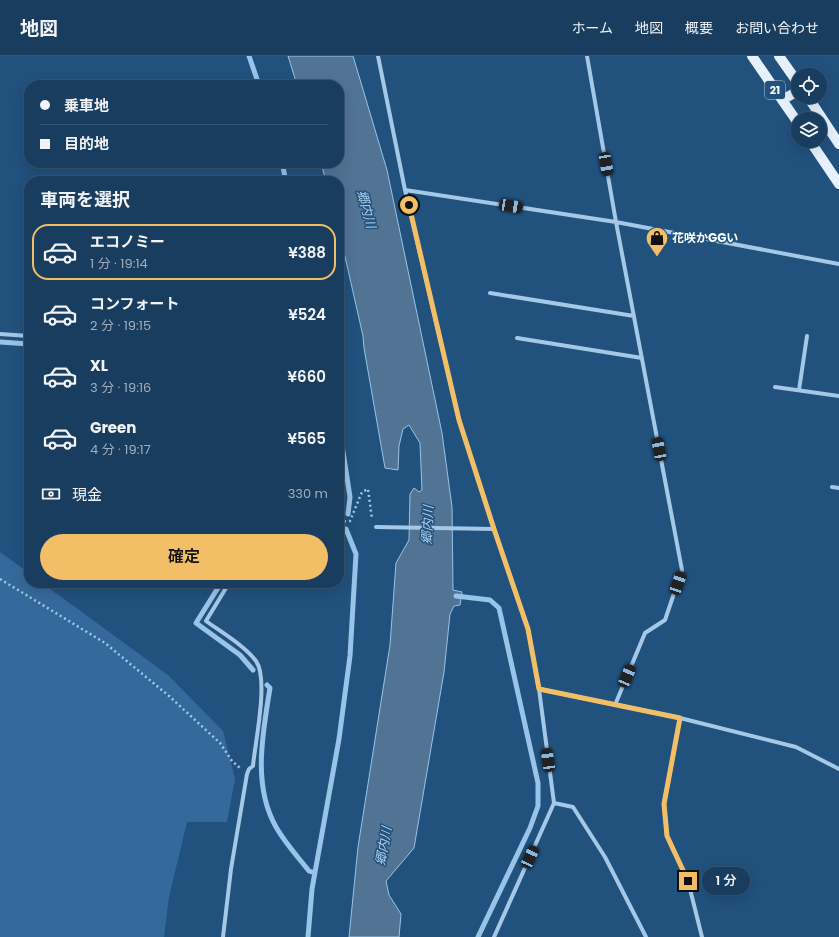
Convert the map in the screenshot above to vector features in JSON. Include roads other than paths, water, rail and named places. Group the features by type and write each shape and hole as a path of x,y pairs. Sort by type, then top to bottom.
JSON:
{"main road":[{"name":"21","path":"752,56 791,113"},
{"name":"21","path":"779,56 791,73"},
{"path":"782,100 791,96"},
{"path":"813,104 839,144"},
{"path":"815,148 839,184"}],"street":[{"path":"378,56 406,190 459,420 528,629 539,689 554,803 494,937"},
{"path":"587,56 616,222 682,570 665,620 645,633 615,705"},
{"path":"406,190 616,222 839,264"},
{"path":"490,293 634,316"},
{"path":"0,334 24,336"},
{"path":"799,390 807,336"},
{"path":"517,338 642,358"},
{"path":"775,387 839,396"},
{"path":"832,487 839,488"},
{"path":"376,527 494,529"},
{"path":"223,937 231,869 247,774 249,768 253,766 262,685 261,671 251,655 206,620 226,588"},
{"path":"539,689 680,718 796,747 839,769"},
{"path":"680,718 664,804 667,836 688,881 702,937"},
{"path":"554,803 573,807 605,857 646,937"}],"water":[{"name":"郷内川","path":"288,56 353,56 387,170 442,433 452,507 453,590 462,592 460,605 454,606 450,614 444,672 414,848 386,881 389,895 401,914 399,937 349,937 358,847 390,645 396,563 409,540 410,494 414,488 419,492 422,490 420,443 409,425 403,429 399,446 398,470 385,468 363,336 344,252 344,176 325,176 322,168 344,168 344,80 295,80"}],"waterway":[{"path":"249,56 257,80"},
{"path":"283,168 285,176"},
{"path":"0,342 24,344"},
{"path":"344,458 350,497 348,514"},
{"path":"308,937 312,889 339,739 350,656 356,554 346,529"},
{"path":"218,588 196,623 240,655 253,670"},
{"path":"456,596 490,600 499,608 538,783 538,806 530,828 478,937"},
{"path":"267,685 270,688 262,740 261,758 264,794 276,827 287,844 309,871 315,873"}],"place":[{"name":"花咲かGGい","path":"657,258"}]}
